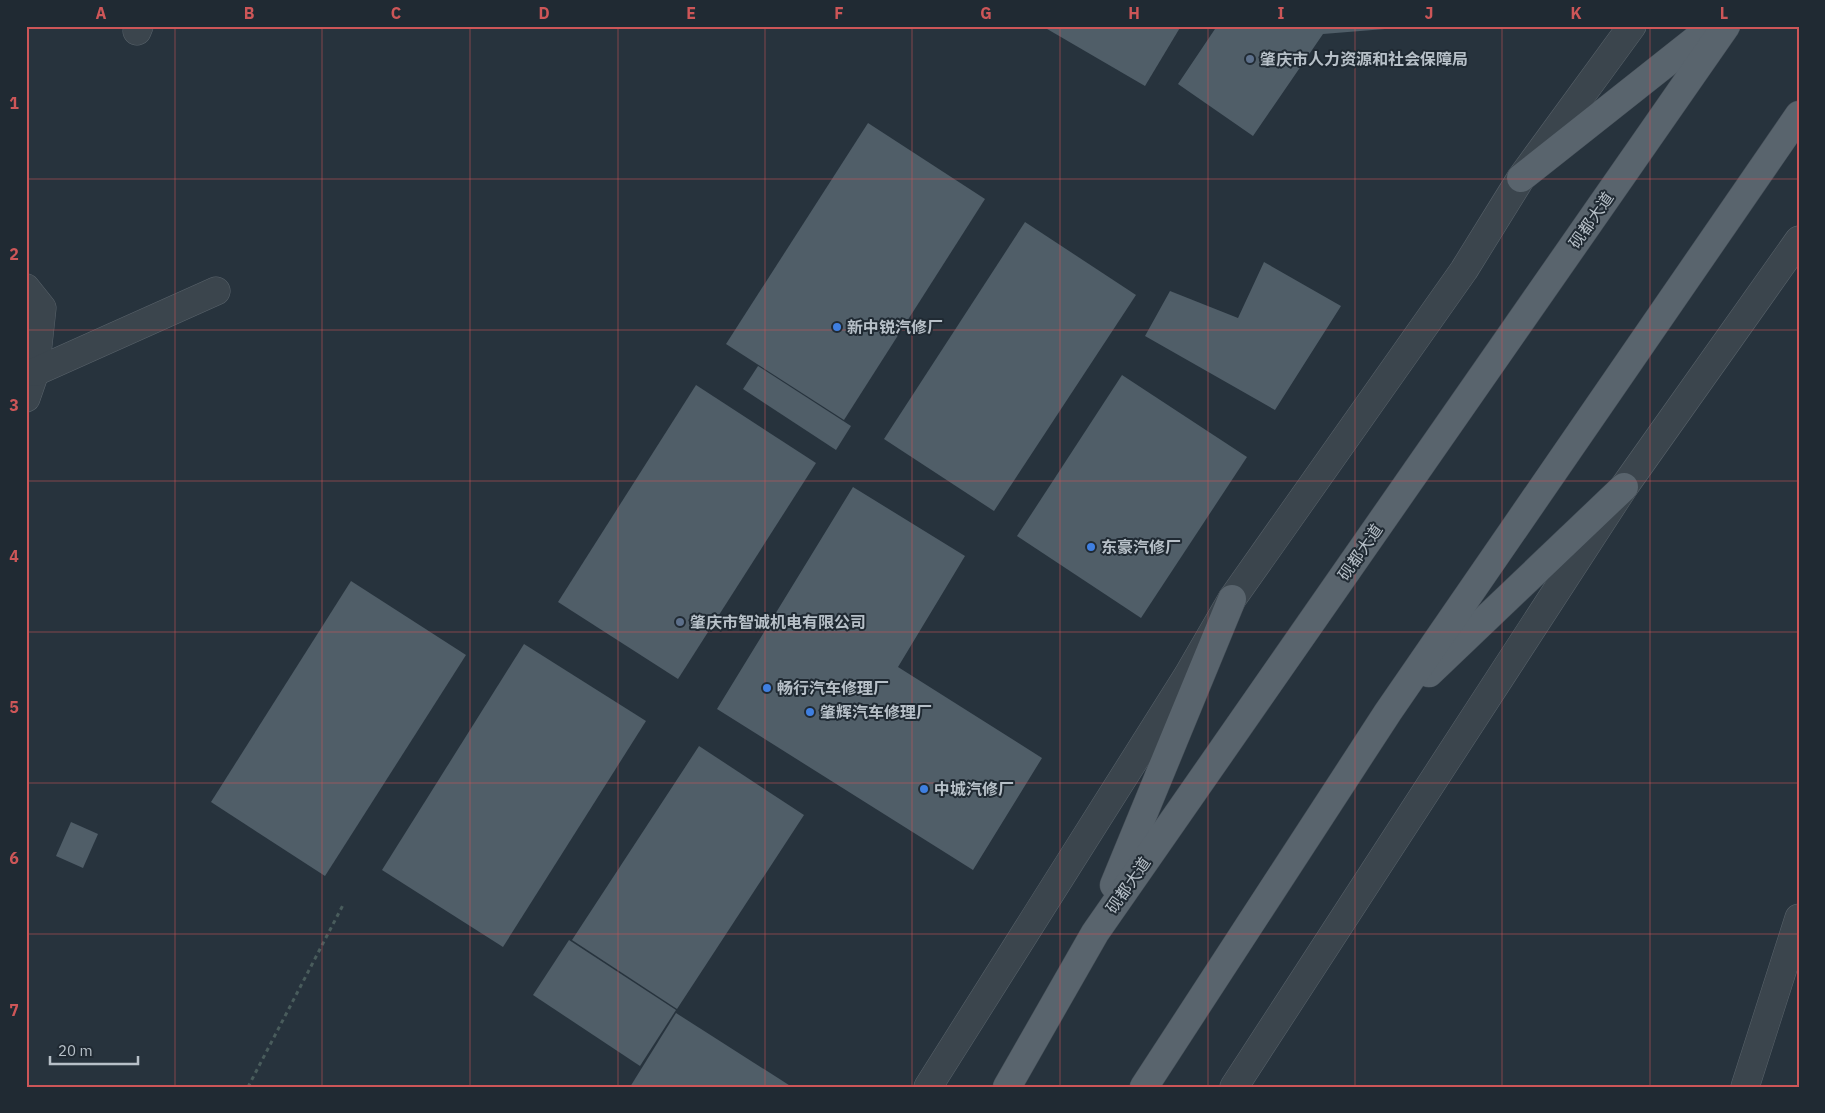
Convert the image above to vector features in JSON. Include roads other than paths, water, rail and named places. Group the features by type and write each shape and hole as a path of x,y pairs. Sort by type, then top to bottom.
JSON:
{"main road":[{"path":"1521,178 1714,26"},
{"name":"砚都大道","path":"1007,1087 1094,933 1726,26"},
{"path":"1144,1087 1388,712 1799,115"},
{"path":"1388,712 1624,487"},
{"path":"1094,933 1232,599"}],"street":[{"path":"928,1087 1188,676 1232,599 1464,270 1521,178 1632,26"},
{"path":"1234,1087 1624,487 1799,240"},
{"path":"26,288 42,308 35,372 26,398"},
{"path":"35,372 216,291"},
{"path":"1744,1087 1793,956 1799,918"}],"place":[{"name":"肇庆市人力资源和社会保障局","path":"1250,59"},
{"name":"新中锐汽修厂","path":"837,327"},
{"name":"东豪汽修厂","path":"1091,547"},
{"name":"肇庆市智诚机电有限公司","path":"680,622"},
{"name":"畅行汽车修理厂","path":"767,688"},
{"name":"肇辉汽车修理厂","path":"810,712"},
{"name":"中城汽修厂","path":"924,789"}]}
